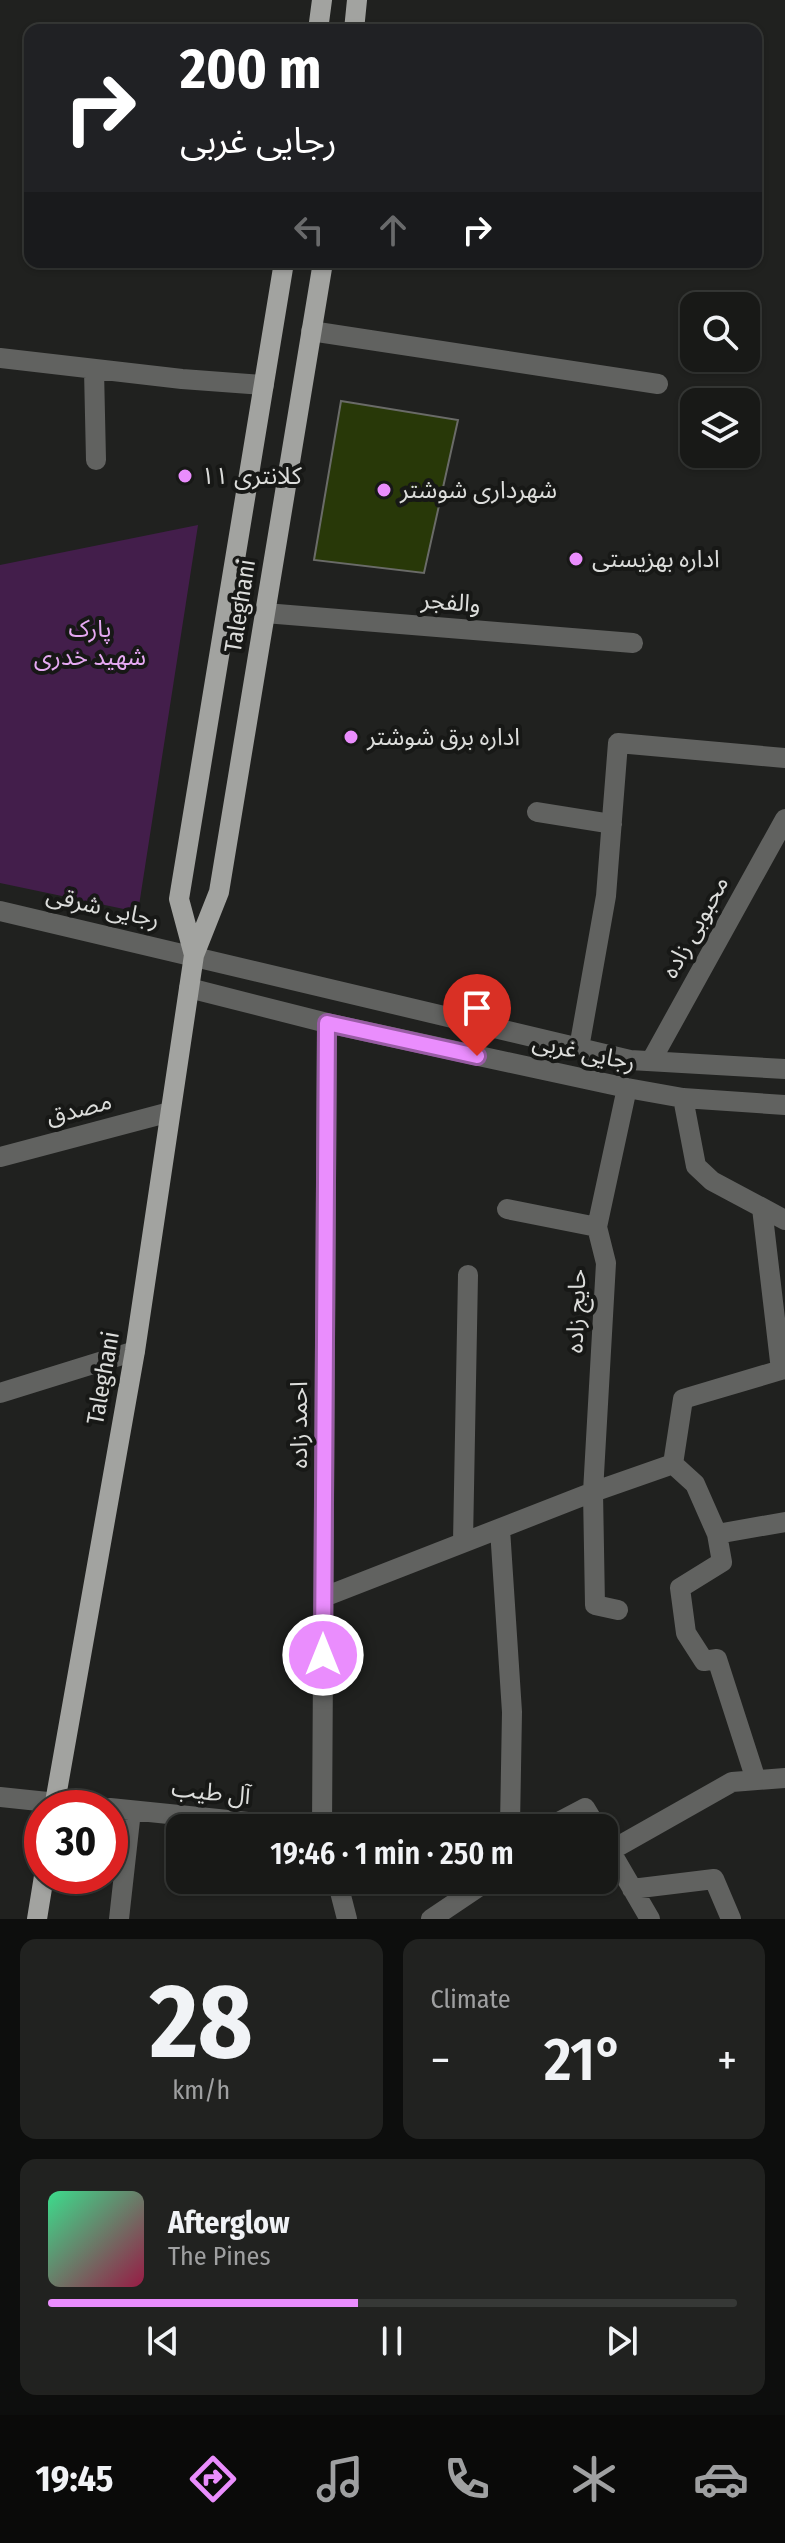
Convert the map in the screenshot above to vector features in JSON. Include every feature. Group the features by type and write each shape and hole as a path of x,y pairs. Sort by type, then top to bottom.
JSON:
{"main road":[{"path":"319,24 322,0"},
{"path":"355,24 357,0"},
{"name":"Taleghani","path":"194,955 179,899 283,268"},
{"name":"Taleghani","path":"58,1790 135,1351 194,955 219,892 322,268"},
{"path":"36,1918 41,1894"}],"street":[{"path":"311,331 658,384"},
{"path":"0,358 264,385"},
{"path":"94,370 96,460"},
{"name":"والفجر","path":"265,613 633,643"},
{"path":"579,1048 606,896 618,743 785,758"},
{"path":"537,812 612,824"},
{"name":"محبوبی زاده","path":"651,1061 783,826"},
{"name":"رجایی شرقی","path":"0,911 194,955"},
{"name":"رجایی غربی","path":"194,955 630,1060 785,1069"},
{"name":"رجایی غربی","path":"189,988 327,1023 627,1088 683,1098 785,1105"},
{"name":"احمد زاده","path":"322,1814 327,1023"},
{"name":"حایج زاده","path":"618,1610 595,1605 593,1492 606,1263 597,1227 627,1088"},
{"path":"683,1098 696,1166 712,1181 785,1220"},
{"name":"مصدق","path":"0,1157 170,1112"},
{"path":"673,1464 683,1399 783,1370 762,1208"},
{"path":"507,1209 597,1227"},
{"path":"463,1542 468,1275"},
{"path":"0,1393 135,1351"},
{"path":"324,1597 673,1464"},
{"path":"673,1464 695,1484 717,1534 722,1562 680,1588 686,1633 704,1661 717,1659 756,1780"},
{"path":"717,1534 785,1522"},
{"path":"500,1529 512,1712 510,1814"},
{"path":"618,1840 732,1782 785,1778"},
{"name":"آل طیب","path":"0,1797 24,1801"},
{"name":"آل طیب","path":"128,1810 166,1814"},
{"path":"618,1865 650,1919"},
{"path":"632,1889 714,1879 731,1919"},
{"path":"118,1894 119,1919"},
{"path":"341,1894 347,1919"},
{"path":"431,1919 468,1894"}],"green space":[{"name":"پارک شهید خدری","path":"198,525 138,912 0,883 0,565"}],"building":[{"name":"شهرداری شوشتر","path":"341,401 458,420 424,573 314,560"}],"place":[{"name":"کلانتری ۱۱","path":"185,476"},
{"name":"شهرداری شوشتر","path":"384,490"},
{"name":"اداره بهزیستی","path":"576,559"},
{"name":"اداره برق شوشتر","path":"351,737"}],"route":[{"path":"323,1655 327,1023 477,1056"}]}
